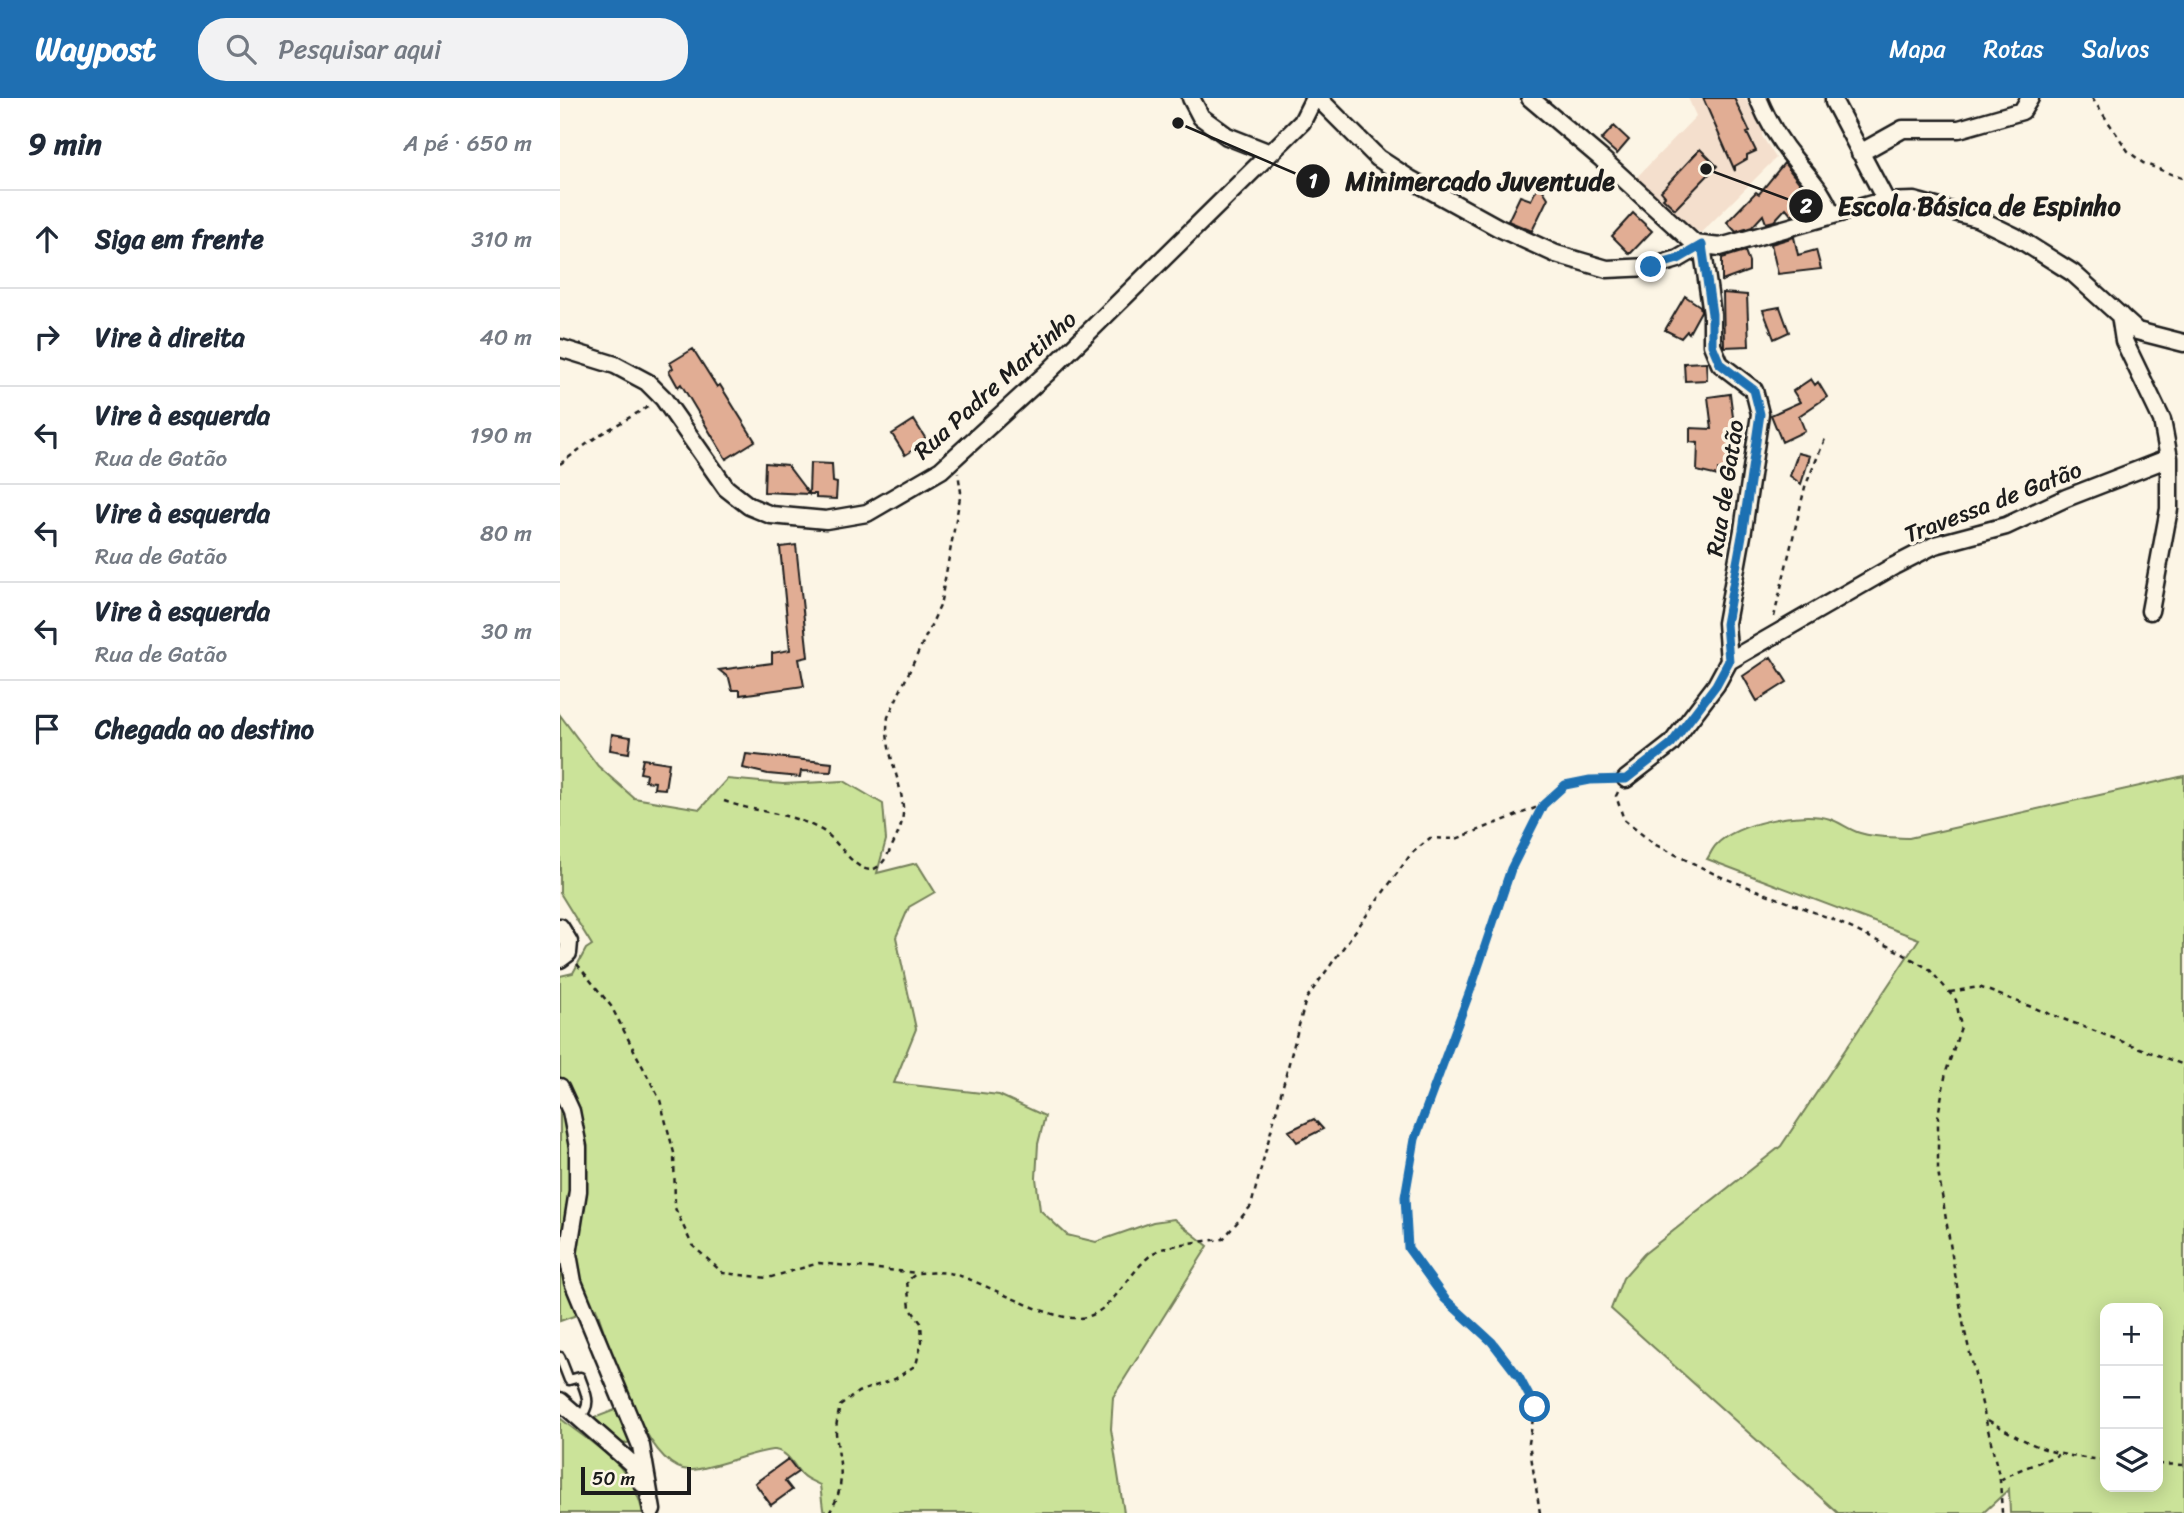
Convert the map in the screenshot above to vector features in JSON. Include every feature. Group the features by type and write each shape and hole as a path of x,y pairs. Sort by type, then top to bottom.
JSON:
{"street":[{"path":"1191,98 1200,117 1227,136 1270,153"},
{"path":"1316,98 1378,158 1410,179 1499,228 1556,254 1607,269 1651,267 1678,259 1702,245"},
{"name":"Rua Padre Martinho","path":"560,348 615,365 647,382 663,398 726,488 749,506 771,515 827,520 867,513 941,470 1057,363 1302,122 1316,98"},
{"path":"1530,98 1695,244 1720,247 1886,201 1914,201 1978,218 2016,237 2073,273 2137,331 2184,343"},
{"path":"1758,98 1765,116 1793,158 1823,192 1832,215"},
{"path":"1834,98 1886,201"},
{"path":"1860,153 1903,129 1959,129 2022,111 2030,98"},
{"name":"Rua de Gatão","path":"1702,245 1712,314 1712,345 1720,364 1754,390 1760,414 1726,624 1729,661"},
{"path":"2120,315 2124,341 2162,420 2169,458 2169,509 2150,611"},
{"name":"Travessa de Gatão","path":"1729,661 1935,545 2006,526 2092,487 2169,458"},
{"path":"1626,779 1671,744 1716,685 1729,661"},
{"path":"560,928 569,942 564,956"},
{"path":"560,1087 571,1111 578,1147 578,1191 568,1254 573,1282 641,1446 652,1512"},
{"path":"560,1401 632,1463 645,1489 652,1512"}],"lane":[{"path":"560,1357 569,1380 580,1377 589,1402 586,1411 579,1417"}],"path":[{"path":"2092,98 2128,151 2143,163 2184,179"},
{"path":"560,464 599,435 663,398"},
{"path":"1775,634 1774,618 1805,487 1825,439"},
{"path":"724,801 740,807 775,813 825,832 858,867 870,870 881,865 886,859 902,826 902,805 886,734 888,717 940,606 961,492 956,456"},
{"path":"564,956 611,1006 660,1100 674,1153 675,1208 692,1245 723,1273 768,1278 819,1263 917,1273 951,1273 1051,1313 1081,1318 1104,1308 1125,1281 1156,1252 1190,1243 1223,1239 1251,1206 1306,999 1411,854 1430,838 1456,839 1543,805 1565,785 1590,780 1626,779"},
{"path":"1626,779 1616,796 1624,820 1654,844 1719,876 1832,919 1896,950 1929,969 1956,1000 1961,1027 1946,1072 1938,1116 1938,1171 1964,1328 2000,1480 2002,1513"},
{"path":"1540,1513 1529,1443 1535,1407 1519,1377 1492,1342 1445,1299 1408,1248 1405,1197 1415,1139 1470,991 1511,869 1543,805"},
{"path":"1949,992 1979,987 2184,1065"},
{"path":"829,1513 838,1499 842,1475 836,1430 840,1406 858,1392 895,1379 916,1365 922,1341 921,1323 910,1308 907,1281 917,1273"},
{"path":"1987,1419 2029,1445 2058,1455 2100,1459"},
{"path":"2000,1480 2058,1455"},
{"path":"2163,1464 2184,1465"}],"shaded area":[{"path":"1688,98 1745,98 1763,129 1762,136 1776,158 1701,233 1683,223 1635,179 1696,116"}],"green space":[{"path":"560,715 598,766 634,798 700,809 727,779 783,784 844,781 883,804 886,840 877,873 917,863 935,892 909,907 896,937 916,1029 894,1083 999,1095 1045,1116 1038,1144 1036,1178 1040,1210 1067,1235 1096,1242 1153,1222 1174,1219 1208,1246 1113,1397 1111,1429 1124,1513 827,1513 823,1509 820,1485 804,1477 788,1457 775,1450 692,1470 675,1466 659,1451 644,1430 631,1404 596,1308 560,1321 560,976 573,973 586,949 592,945 560,893"},
{"path":"2184,776 2184,1513 2010,1513 2009,1489 1983,1513 1838,1513 1611,1309 1623,1278 1644,1254 1781,1146 1919,939 1707,859 1713,848 1738,830 1787,817 1830,819 1856,832 1878,837 1909,838"},
{"path":"620,1408 631,1442 623,1444 594,1418"},
{"path":"560,1418 621,1469 638,1496 643,1513 560,1513"}],"building":[{"path":"1703,98 1734,98 1750,132 1747,133 1756,151 1735,166 1735,171"},
{"path":"1614,126 1629,140 1617,154 1601,140"},
{"path":"1700,149 1717,166 1675,209 1663,198 1665,196 1661,191"},
{"path":"1784,163 1812,199 1792,215 1786,208 1774,221 1766,223 1763,215 1752,227 1736,232 1727,222 1756,192 1759,194"},
{"path":"1539,184 1548,198 1532,231 1508,221 1520,196 1531,200"},
{"path":"1633,213 1652,231 1630,254 1612,236"},
{"path":"1794,237 1798,255 1816,250 1821,269 1778,274 1771,244"},
{"path":"1745,251 1749,271 1722,281 1722,258"},
{"path":"1723,293 1747,295 1749,346 1724,347"},
{"path":"1685,296 1700,306 1701,311 1689,333 1687,331 1681,338 1665,330"},
{"path":"1780,307 1789,332 1774,339 1763,310"},
{"path":"693,349 717,387 720,385 755,441 726,459 681,384 678,387 669,371 673,368 670,363"},
{"path":"1706,362 1707,380 1685,381 1684,363"},
{"path":"1811,379 1815,385 1818,382 1827,397 1799,416 1805,431 1782,442 1771,415 1800,402 1793,391"},
{"path":"1730,394 1733,417 1731,470 1718,470 1718,476 1697,471 1698,443 1690,442 1690,428 1712,429 1708,397"},
{"path":"914,420 927,441 905,455 892,434"},
{"path":"1798,453 1810,456 1801,484 1790,476"},
{"path":"765,463 787,465 809,494 764,492"},
{"path":"810,463 832,464 833,482 837,483 836,499 816,498 816,494 809,494"},
{"path":"796,545 808,657 799,659 804,686 740,695 740,690 732,690 729,678 719,670 772,663 772,653 790,650 780,547"},
{"path":"1771,657 1787,682 1757,701 1743,676"},
{"path":"612,734 631,737 629,753 610,750"},
{"path":"746,754 832,763 831,772 801,771 800,777 768,774 743,768"},
{"path":"643,759 669,763 665,789 654,788 655,782 645,781 646,774 640,773"},
{"path":"1314,1119 1323,1129 1297,1142 1289,1131"},
{"path":"788,1459 798,1472 785,1481 792,1490 771,1505 755,1483"}],"place":[{"name":"Minimercado Juventude","path":"1178,123"},
{"name":"Escola Básica de Espinho","path":"1706,169"}],"route":[{"path":"1535,1407 1519,1377 1492,1342 1445,1299 1408,1248 1405,1197 1415,1139 1470,991 1511,869 1543,805 1565,785 1590,780 1626,779 1671,744 1716,685 1729,661 1726,624 1757,442 1760,405 1754,390 1720,364 1712,345 1712,314 1702,245 1678,259 1651,267"}]}
